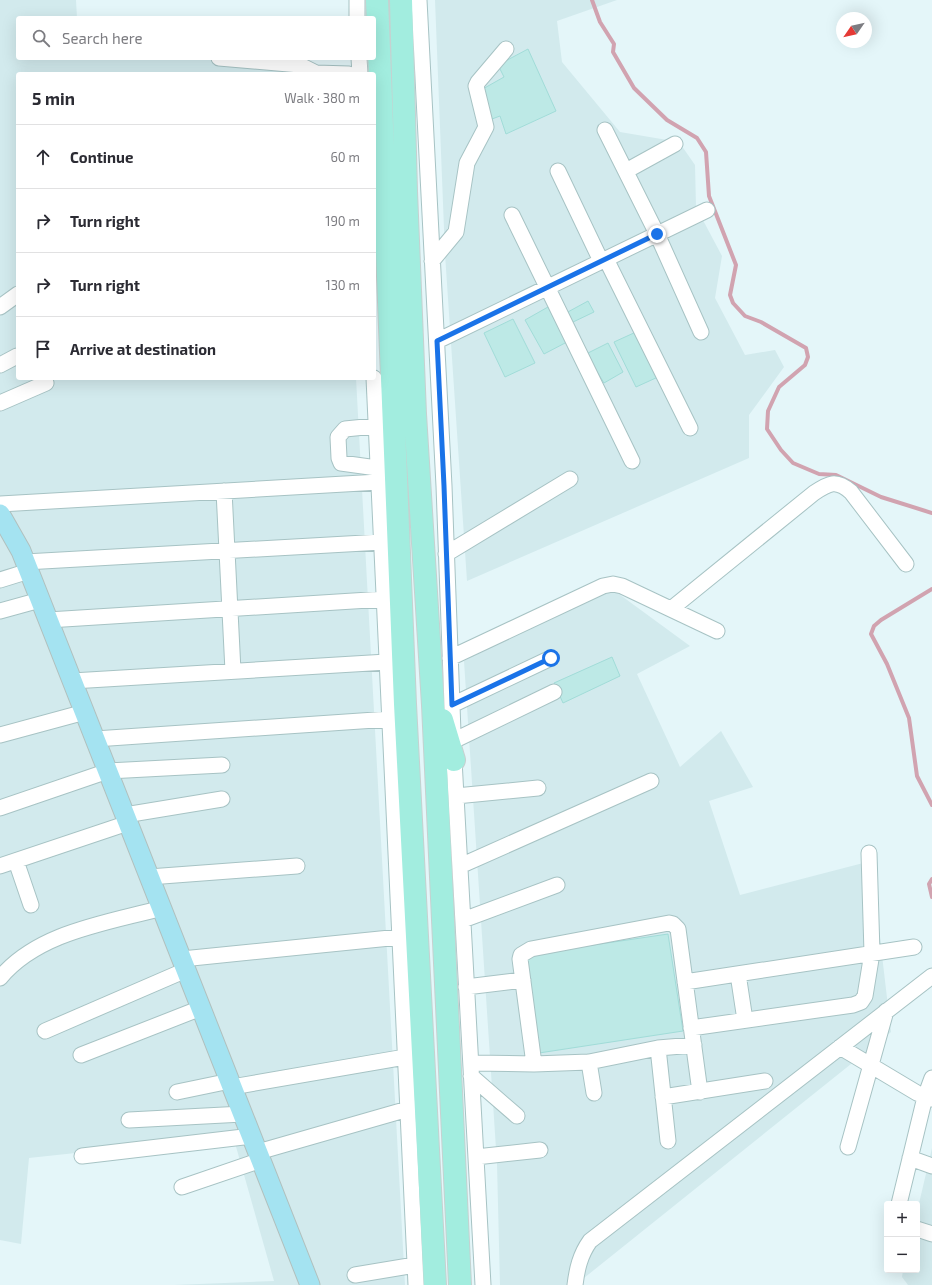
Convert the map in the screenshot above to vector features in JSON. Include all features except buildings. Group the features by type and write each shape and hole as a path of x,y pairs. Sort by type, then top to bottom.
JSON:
{"highway":[{"path":"377,0 404,678 435,1285"},
{"path":"401,0 406,192 415,414 431,682 460,1285"},
{"path":"390,723 404,678"},
{"path":"431,682 453,751"}],"main road":[{"path":"0,514 27,566 310,1285"}],"street":[{"path":"357,0 358,16"},
{"path":"419,0 437,341 453,751 483,1285"},
{"path":"432,261 456,232 467,163 486,127 476,86 506,49"},
{"path":"242,60 300,65 314,72"},
{"path":"359,60 360,72"},
{"path":"605,130 657,234 701,332"},
{"path":"626,171 675,144"},
{"path":"558,171 690,428"},
{"path":"437,341 707,210"},
{"path":"512,215 546,288 632,461"},
{"path":"0,307 16,295"},
{"path":"0,365 16,357"},
{"path":"374,380 416,1285"},
{"path":"0,403 46,383"},
{"path":"376,426 345,429 338,437 339,458 341,463 378,475"},
{"path":"0,504 224,491 378,475"},
{"path":"446,554 570,479"},
{"path":"671,609 814,493 824,486 834,483 843,485 851,492 906,564"},
{"path":"224,491 233,671"},
{"path":"0,580 27,566 227,551 382,542"},
{"path":"450,658 603,586 613,584 622,586 717,631"},
{"path":"48,620 384,599"},
{"path":"0,611 40,600"},
{"path":"452,705 551,658"},
{"path":"72,680 388,662"},
{"path":"453,751 554,692"},
{"path":"0,735 84,712"},
{"path":"95,739 390,723"},
{"path":"0,808 108,771 222,765"},
{"path":"460,866 651,781"},
{"path":"456,796 538,788"},
{"path":"0,866 127,819 222,799"},
{"path":"691,1028 853,1005 861,1002 865,996 872,953 869,853"},
{"path":"16,861 31,906"},
{"path":"149,877 297,866"},
{"path":"463,920 557,885"},
{"path":"0,978 8,967 24,954 56,937 162,908"},
{"path":"534,1064 520,959 525,951 669,923 676,925 678,929 700,1092"},
{"path":"45,1030 184,965 400,937"},
{"path":"685,982 914,947"},
{"path":"738,974 745,1020"},
{"path":"574,1285 578,1265 584,1250 590,1241 932,976"},
{"path":"466,987 523,980"},
{"path":"81,1055 201,1008"},
{"path":"848,1147 886,1011"},
{"path":"471,1069 534,1064 589,1062 658,1048 694,1045"},
{"path":"840,1047 929,1098"},
{"path":"658,1048 668,1141"},
{"path":"177,1092 406,1057"},
{"path":"589,1062 594,1093"},
{"path":"471,1069 518,1116"},
{"path":"900,1201 910,1158 929,1098 932,1078"},
{"path":"663,1097 765,1082"},
{"path":"182,1187 257,1150 408,1109"},
{"path":"129,1120 243,1114"},
{"path":"82,1156 257,1150"},
{"path":"476,1157 540,1150"},
{"path":"910,1158 932,1166"},
{"path":"920,1230 932,1234"},
{"path":"354,1275 415,1265"}],"shaded area":[{"path":"0,0 76,0 77,16 16,16 16,60 244,60 325,72 16,72 16,380 356,380 405,1285 174,1285 274,1281 233,1136 29,1158 21,1244 0,1240"},
{"path":"435,0 617,0 557,21 562,62 620,132 679,142 695,165 696,207 722,256 715,298 745,355 775,350 784,367 749,415 749,458 467,581 445,254"},
{"path":"608,586 690,646 637,674 680,767 721,731 753,787 709,801 740,895 871,861 891,1032 584,1278 582,1285 500,1285 497,1164 464,661"},
{"path":"932,1148 932,1285 908,1285 902,1277 903,1273 920,1273 920,1201"}],"waterway":[{"path":"592,0 600,22 614,44 613,52 634,88 667,120 697,138 706,152 709,196 736,265 730,295 733,303 745,316 761,322 806,348 808,357 805,365 779,387 768,411 767,429 781,450 793,463 819,474 836,475 881,497 932,513"},
{"path":"932,589 881,620 874,626 871,634 887,664 909,718 917,776 932,805"},
{"path":"932,879 929,884 932,897"}],"route":[{"path":"551,658 452,705 437,341 657,234"}]}
